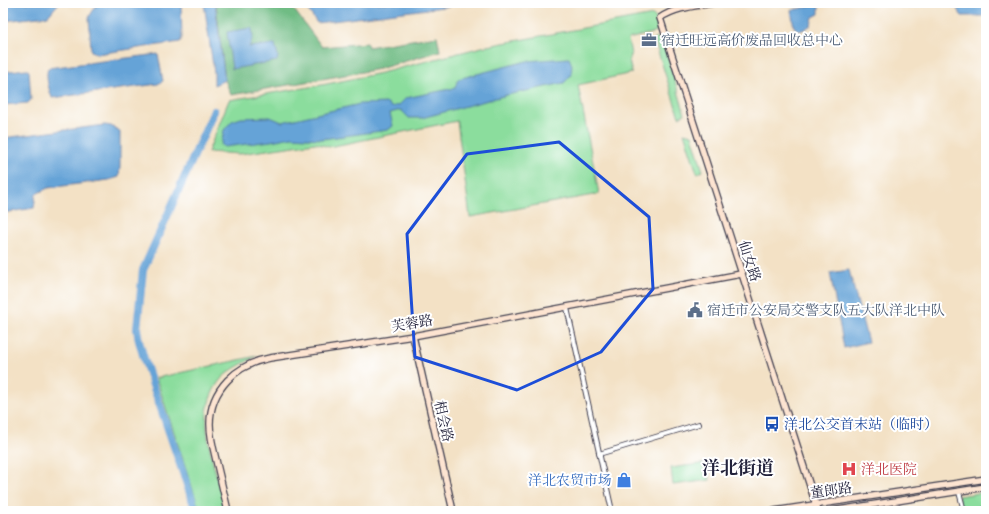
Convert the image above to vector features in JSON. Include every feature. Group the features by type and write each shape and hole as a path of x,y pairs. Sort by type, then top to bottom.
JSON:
{"street":[{"name":"仙女路","path":"713,3 680,9 668,13 660,18 818,511"},
{"name":"芙蓉路","path":"228,511 211,437 210,423 212,406 220,389 231,376 242,367 262,359 413,336 742,274"},
{"path":"567,308 612,511"},
{"name":"相会路","path":"413,336 453,511"},
{"path":"599,454 699,424"},
{"name":"董郎路","path":"774,511 986,479"},
{"name":"董郎路","path":"832,511 986,488"},
{"path":"959,492 964,511"},
{"path":"982,511 986,508"}],"highlighted area":[{"path":"559,142 649,217 653,289 601,352 517,390 415,357 407,234 467,154"}],"green space":[{"path":"216,3 289,3 322,47 367,43 368,47 437,36 440,51 379,69 231,95 225,80"},
{"path":"653,15 658,22 658,30 628,39 631,54 629,61 632,73 578,85 599,194 470,217 457,121 329,147 315,143 240,154 208,152 229,100 322,85 381,73 482,47"},
{"path":"661,37 685,114 679,117 654,39"},
{"path":"684,133 692,135 703,171 697,173"},
{"path":"257,356 225,375 214,389 207,411 207,433 214,467 226,511 200,511 156,378"},
{"path":"707,463 710,480 673,485 671,468"},
{"path":"986,492 986,511 961,511 958,496"}],"water":[{"path":"3,3 59,3 48,16 3,21"},
{"path":"98,3 181,3 182,38 180,42 97,54 91,51 89,17"},
{"path":"204,3 215,3 225,80 214,85 214,73"},
{"path":"303,3 452,3 451,6 317,23"},
{"path":"956,3 986,3 986,16 962,16 958,11"},
{"path":"819,5 819,14 813,17 811,25 799,31 794,27 791,10"},
{"path":"251,28 253,37 249,47 275,44 278,57 277,61 232,69 227,32"},
{"path":"158,54 163,81 158,84 52,98 47,79 48,68"},
{"path":"569,58 572,65 571,75 564,83 507,95 422,118 409,118 401,110 390,113 393,126 388,130 322,139 292,137 225,147 221,145 224,130 232,121 241,118 270,117 282,122 360,104 388,103 391,107 399,105 406,98 455,88 458,79 527,61"},
{"path":"26,69 29,71 31,100 28,103 3,105 3,72"},
{"path":"105,125 111,126 120,131 119,177 109,180 48,188 36,194 34,208 3,213 3,138"},
{"path":"849,270 868,342 844,348 830,273"}],"waterway":[{"path":"196,511 145,362 137,329 143,270 214,111"}],"place":[{"name":"宿迁旺远高价废品回收总中心","path":"649,40"},
{"name":"宿迁市公安局交警支队五大队洋北中队","path":"695,310"},
{"name":"洋北公交首末站（临时）","path":"772,424"},
{"name":"洋北医院","path":"849,469"},
{"name":"洋北农贸市场","path":"624,480"}],"district":[{"name":"洋北街道","path":"738,468"}]}
